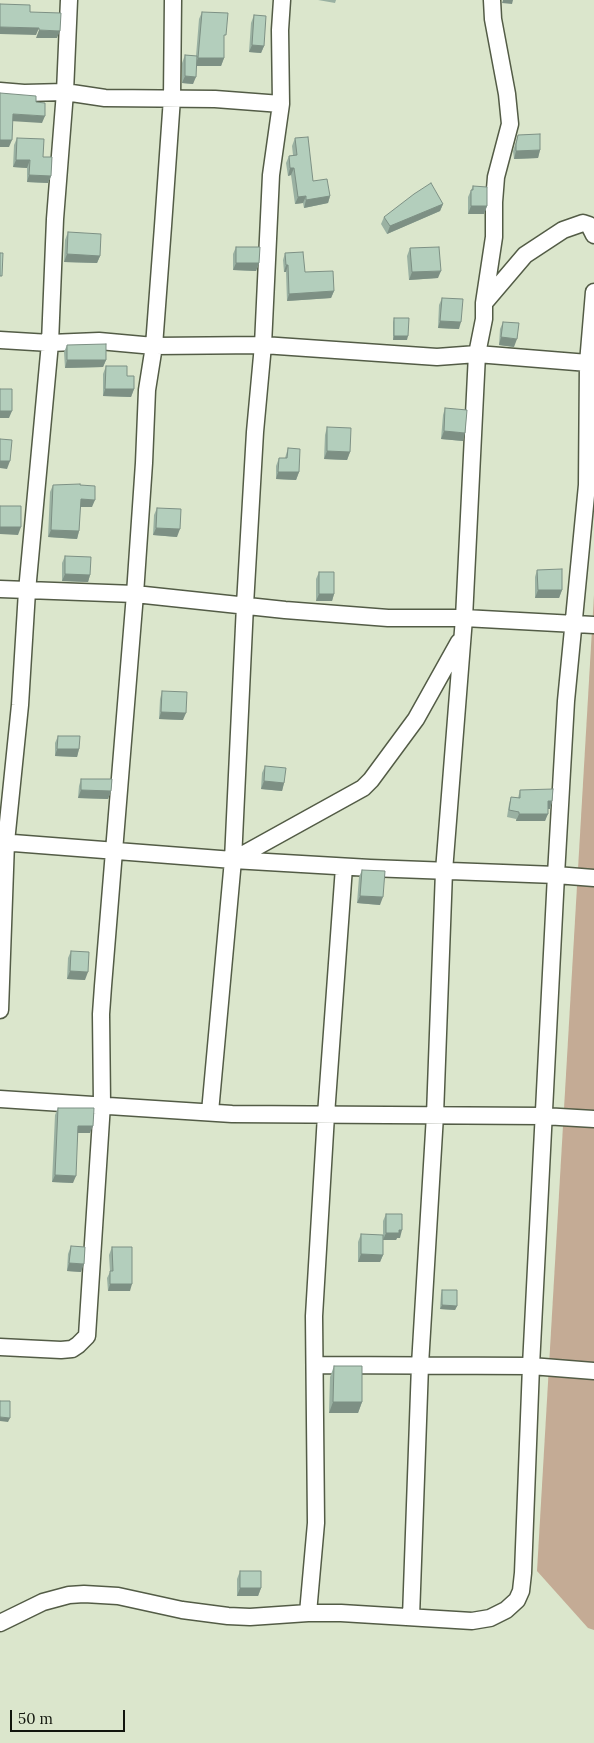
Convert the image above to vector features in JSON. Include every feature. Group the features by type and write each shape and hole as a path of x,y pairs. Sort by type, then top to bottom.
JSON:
{"street":[{"path":"0,1010 3,842 20,705 27,591 50,343 55,219 65,92 69,0"},
{"path":"0,1347 61,1350 78,1345 87,1336 102,1104 102,1014 134,594 147,390 154,346 172,98 174,0"},
{"path":"210,1112 233,860 245,605 255,432 263,345 271,175 281,104 280,30 282,0"},
{"path":"411,1617 420,1365 435,1115 444,871 464,618 477,354 484,319 484,303 494,237 496,177 510,124 506,86 493,19 492,0"},
{"path":"0,92 65,92 105,98 215,99 281,104"},
{"path":"484,303 525,255 556,234 582,223 589,225 594,234"},
{"path":"0,1623 49,1600 69,1595 84,1594 118,1596 182,1610 228,1616 273,1616 308,1612 341,1612 462,1621 481,1620 506,1610 517,1600 521,1591 523,1573 531,1366 556,875 566,701 587,485 588,364 594,292"},
{"path":"0,340 50,343 99,341 154,346 263,345 437,357 477,354 588,364"},
{"path":"0,589 134,594 388,618 464,618 594,625"},
{"path":"233,860 363,788 416,719 462,635"},
{"path":"3,842 344,867 594,878"},
{"path":"308,1612 316,1523 314,1316 344,867"},
{"path":"0,1099 210,1112 543,1116 594,1120"},
{"path":"315,1365 531,1366 594,1372"}],"shaded area":[{"path":"594,595 594,1630 588,1628 537,1571"}],"building":[{"path":"0,4 30,5 30,12 61,13 60,31 39,30 39,28 0,27"},
{"path":"202,12 228,13 226,35 224,35 224,58 198,58"},
{"path":"254,15 266,16 264,46 252,45"},
{"path":"185,55 197,56 196,77 185,76"},
{"path":"0,93 36,96 36,102 45,103 45,116 13,114 12,140 0,140"},
{"path":"540,134 540,150 516,151 518,135"},
{"path":"308,137 313,181 327,179 330,196 306,200 306,196 298,197 294,168 290,168 289,156 297,155 295,138"},
{"path":"17,138 44,139 43,157 52,157 51,176 29,175 30,160 16,160"},
{"path":"431,183 443,204 390,226 384,217"},
{"path":"473,186 487,187 487,206 471,206 471,190 473,190"},
{"path":"68,232 101,234 100,256 67,254"},
{"path":"236,247 260,247 259,263 236,263"},
{"path":"439,247 441,271 412,272 410,248"},
{"path":"303,252 305,272 333,271 334,291 289,294 288,265 286,265 285,253"},
{"path":"0,253 3,253 2,276 0,276"},
{"path":"442,298 463,299 461,322 440,321"},
{"path":"394,318 409,318 408,336 394,336"},
{"path":"503,322 519,323 517,339 501,337"},
{"path":"106,344 106,360 67,360 67,345"},
{"path":"106,366 127,366 127,376 134,376 134,389 105,389"},
{"path":"0,389 12,389 12,411 0,411"},
{"path":"445,408 467,410 465,433 444,431"},
{"path":"327,427 351,428 350,452 327,451"},
{"path":"0,439 12,440 10,461 0,461"},
{"path":"288,448 300,449 299,472 278,472 279,458 287,458"},
{"path":"80,484 95,486 95,500 81,499 79,531 51,530 53,485"},
{"path":"0,506 21,506 21,527 0,527"},
{"path":"157,508 181,509 180,529 156,528"},
{"path":"65,556 91,557 90,575 65,574"},
{"path":"562,569 562,590 538,590 537,570"},
{"path":"319,572 334,572 334,594 319,594"},
{"path":"162,691 187,692 186,713 161,712"},
{"path":"58,736 80,736 79,749 57,749"},
{"path":"265,766 286,768 284,783 264,781"},
{"path":"81,779 112,779 111,791 81,790"},
{"path":"553,789 552,801 548,801 548,814 519,814 519,812 509,810 511,797 520,798 520,790"},
{"path":"362,870 385,871 383,897 360,896"},
{"path":"71,951 89,952 88,972 70,971"},
{"path":"58,1108 94,1108 93,1126 78,1126 76,1176 55,1175"},
{"path":"386,1214 402,1214 402,1230 399,1230 399,1233 386,1233"},
{"path":"361,1234 383,1235 383,1255 361,1254"},
{"path":"71,1246 85,1247 84,1264 69,1263"},
{"path":"112,1247 132,1247 132,1284 110,1284 110,1271 113,1271"},
{"path":"442,1290 457,1290 457,1306 442,1305"},
{"path":"334,1366 362,1366 362,1402 333,1402"},
{"path":"0,1401 10,1401 10,1418 0,1417"},
{"path":"240,1571 261,1571 261,1588 240,1588"}]}
